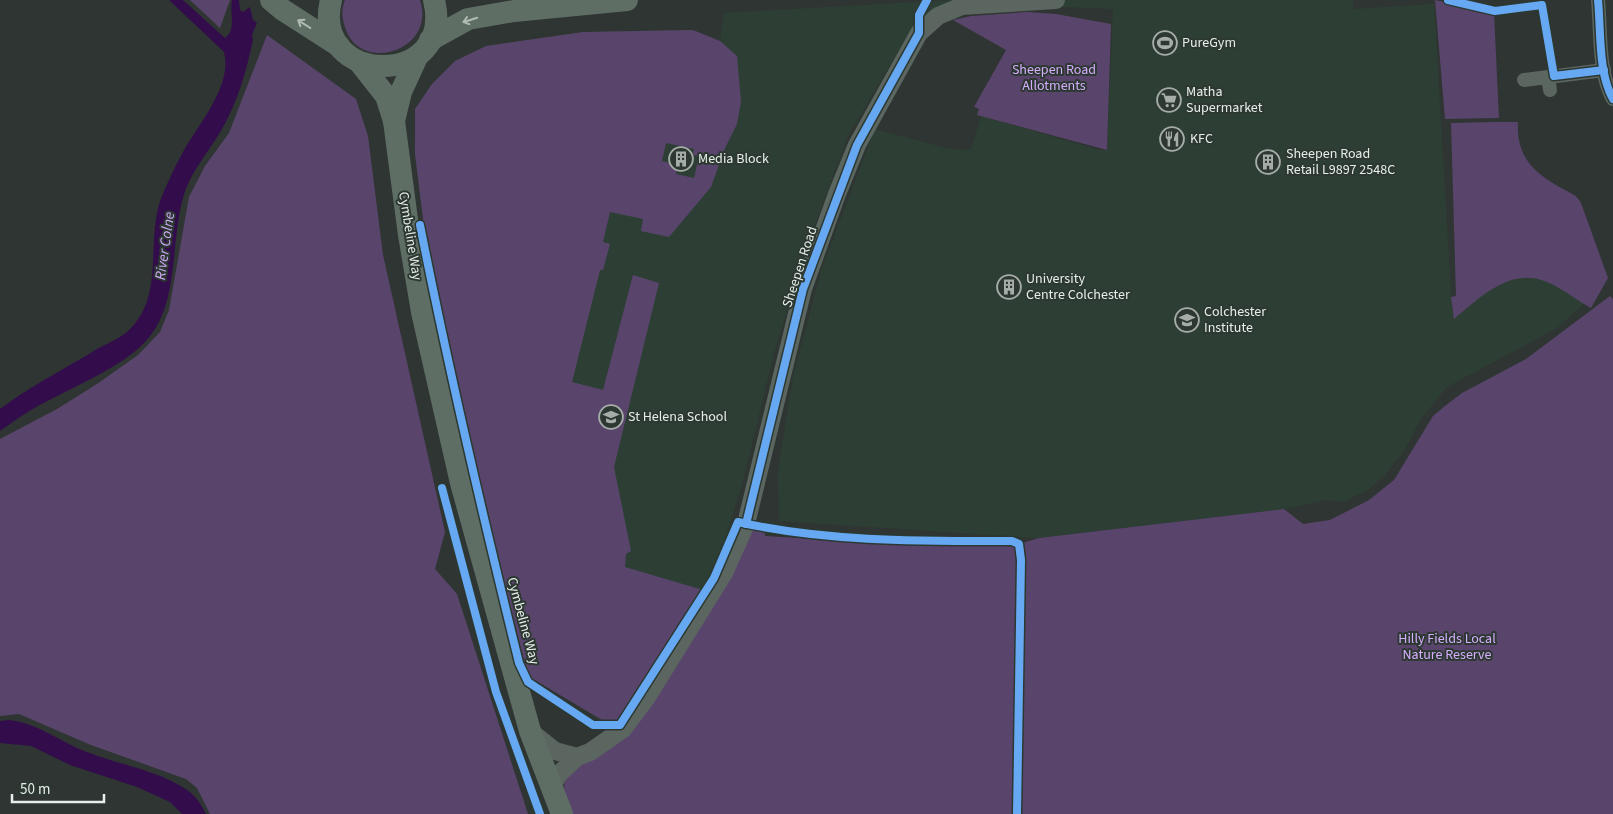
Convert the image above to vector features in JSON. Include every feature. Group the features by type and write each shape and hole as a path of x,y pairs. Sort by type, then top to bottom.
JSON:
{"main road":[{"path":"271,0 283,10 339,46 360,63 386,96 394,121"},
{"path":"331,0 330,20 339,46"},
{"path":"394,121 401,92 435,19 434,0"},
{"path":"360,63 388,67 423,48 468,18 514,11 627,0"},
{"name":"Cymbeline Way","path":"394,121 396,148 422,312 472,522 530,731 562,814"}],"street":[{"name":"Sheepen Road","path":"551,788 559,774 577,757 590,752 623,729 647,697 726,568 746,524 803,289 837,194 856,144 919,33 938,16 962,6 1056,0"},
{"path":"1598,0 1606,86 1613,99"},
{"path":"1524,80 1549,84 1604,70"},
{"path":"530,731 555,751 577,757"}],"shaded area":[{"path":"951,0 1353,0 1354,9 1434,4 1452,311 1526,267 1586,302 1557,328 1447,387 1421,419 1404,451 1384,476 1369,489 1343,502 1326,500 1284,509 1039,538 779,521 778,471 793,377 822,268 875,129 950,149 971,150 981,116 1099,150 1107,150 1113,9 1042,6 970,10 940,19 909,33 848,136 806,248 773,357 744,477 715,573 619,722 607,723 528,676 477,478 425,235 415,154 415,109 432,84 455,61 486,46 583,32 667,30 693,30 720,41 724,13"}],"green space":[{"path":"190,0 230,0 220,28"},
{"path":"345,0 420,0 422,18 417,32 407,44 394,51 379,53 365,50 353,42 345,27 342,14"},
{"path":"1435,0 1494,13 1499,118 1445,119"},
{"name":"Sheepen Road Allotments","path":"1027,12 1056,14 1111,24 1107,150 977,115 979,109 974,107 1006,50 953,20 971,16"},
{"name":"St Helena School","path":"693,30 720,41 737,56 741,101 737,124 725,148 711,187 669,237 641,231 643,219 610,212 603,242 610,244 603,270 600,270 572,382 603,390 633,275 659,283 614,467 631,551 626,554 625,567 703,590 619,722 607,723 528,676 477,478 425,235 415,154 415,109 432,84 455,61 486,46 583,32","holes":["666,143 694,149 693,155 699,156 694,178 676,174 678,165 662,161"]},
{"path":"267,35 356,99 368,136 383,255 445,532 435,569 457,594 528,814 210,814 197,788 186,779 91,745 19,714 0,716 0,439 57,409 97,384 138,355 160,332 169,310 189,197 205,166 229,133"},
{"path":"1518,122 1520,145 1529,163 1543,177 1573,195 1581,203 1608,278 1591,308 1547,282 1534,278 1521,278 1508,281 1496,287 1454,319 1451,297 1456,296 1451,123"},
{"name":"Hilly Fields Local Nature Reserve","path":"1610,296 1613,299 1613,814 569,814 564,791 568,775 580,764 600,753 754,527 764,529 765,536 912,545 1019,544 1039,538 1284,509 1303,524 1330,520 1369,500 1394,480 1433,416 1445,406 1462,393 1526,359"}],"water":[{"name":"River Colne","path":"169,0 183,0 225,38 229,34 232,25 232,0 239,0 240,10 243,12 250,7 253,20 257,23 252,35 253,40 244,75 233,108 190,179 183,198 169,292 164,311 156,327 145,342 123,360 33,409 0,431 0,409 35,385 125,334 142,313 152,281 157,212 162,196 179,159 219,92 225,65 224,52"},
{"path":"9,720 30,725 99,757 164,777 193,795 206,814 182,814 170,802 137,787 70,765 31,746 0,743 0,721"}],"cycle path":[{"path":"746,524 803,289 857,145 919,33 919,15 927,0"},
{"path":"1448,0 1495,11 1542,5 1554,76 1604,70"},
{"path":"1598,0 1602,64 1608,89 1613,99"},
{"path":"420,225 480,499 519,663 528,682 593,725 620,725 714,578 738,522 772,529 840,537 1012,541 1019,544 1021,560 1017,814"},
{"path":"442,488 496,692 540,814"}],"place":[{"name":"PureGym","path":"1165,43"},
{"name":"Matha Supermarket","path":"1169,100"},
{"name":"KFC","path":"1172,139"},
{"name":"Media Block","path":"681,159"},
{"name":"Sheepen Road Retail L9897 2548C","path":"1268,162"},
{"name":"University Centre Colchester","path":"1009,287"},
{"name":"Colchester Institute","path":"1187,320"},
{"name":"St Helena School","path":"611,417"}]}
